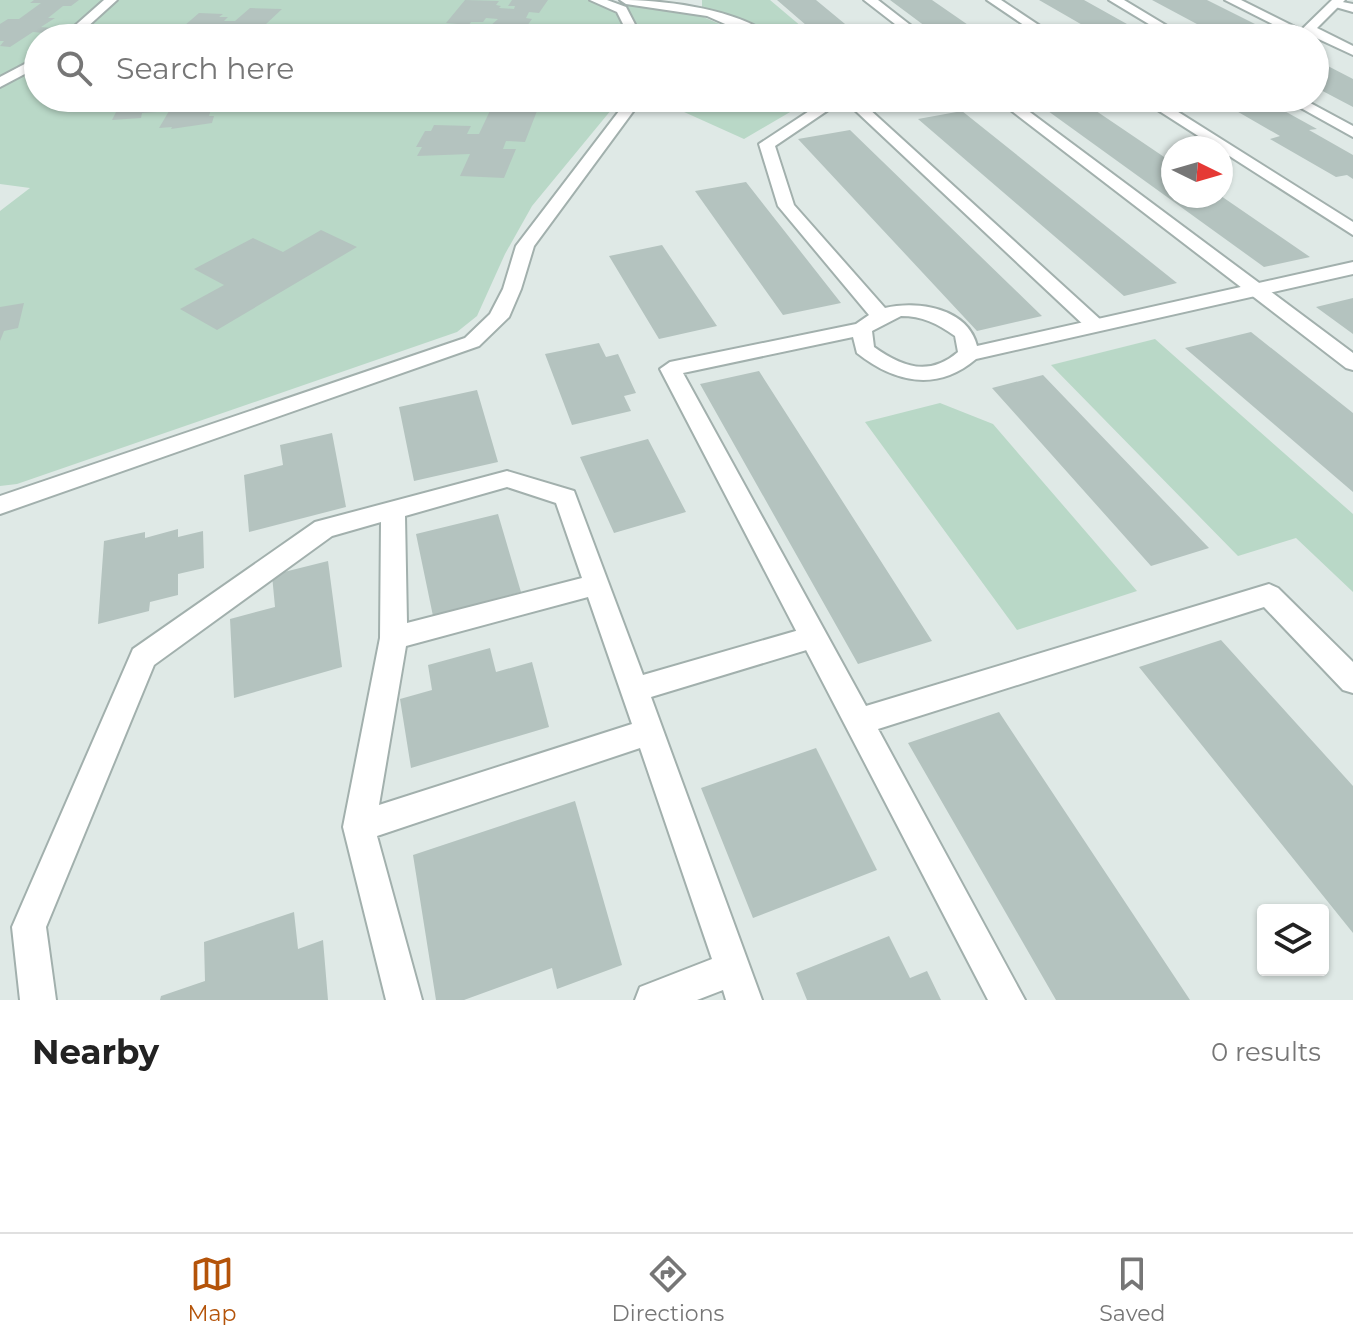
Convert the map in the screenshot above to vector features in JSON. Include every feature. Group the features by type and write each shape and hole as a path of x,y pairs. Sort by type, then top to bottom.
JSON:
{"street":[{"path":"83,24 111,0"},
{"path":"596,0 622,10 629,24"},
{"path":"626,0 710,13 736,24"},
{"path":"870,0 902,24"},
{"path":"993,0 1030,24"},
{"path":"1115,0 1157,24"},
{"path":"1231,0 1282,24"},
{"path":"1314,24 1338,2 1353,8"},
{"path":"1329,43 1353,51"},
{"path":"0,83 24,69"},
{"path":"0,505 472,342 499,317 512,289 525,246 626,112"},
{"path":"817,112 767,144 786,206 870,321 864,349 887,367 921,376 953,370 969,354 1353,268"},
{"path":"864,112 1095,325"},
{"path":"1021,112 1353,363"},
{"path":"1168,112 1353,230"},
{"path":"1316,112 1353,132"},
{"path":"969,354 964,333 941,316 909,309 670,369 1007,1000"},
{"path":"38,1000 29,927 143,657 324,529 507,479 566,497 738,984 653,1000"},
{"path":"393,510 394,638 359,827 404,1000"},
{"path":"394,638 597,584"},
{"path":"857,722 1269,595 1353,681"},
{"path":"635,690 813,637"},
{"path":"359,827 649,732"}],"green space":[{"path":"0,0 602,0 701,16 720,24 24,24 24,112 609,112 532,206 505,254 477,316 457,332 17,484 0,486 0,211 30,188 0,184"},
{"path":"702,0 770,0 798,24 750,24 702,7"},
{"path":"684,112 790,112 744,139"},
{"path":"1155,339 1353,514 1353,592 1296,538 1238,556 1051,365"},
{"path":"940,403 993,424 1137,591 1017,630 865,422"}],"building":[{"path":"34,0 79,0 71,6 63,6 48,18 55,18 46,24 24,24 24,38 10,47 0,46 4,41 0,41 0,24 8,19 19,19 41,3 30,3"},
{"path":"465,0 499,1 496,5 501,6 499,8 514,9 515,6 508,6 512,0 548,0 539,13 529,12 526,18 532,19 528,24 492,24 498,19 486,18 483,22 470,24 446,23"},
{"path":"777,0 816,0 845,24 805,24"},
{"path":"890,0 932,0 967,24 922,24"},
{"path":"1039,0 1084,0 1127,24 1081,24"},
{"path":"1152,0 1207,0 1255,24 1197,24"},
{"path":"250,8 282,9 266,24 186,24 199,13 223,14 219,17 228,17 224,21 235,21"},
{"path":"1329,67 1353,79 1353,107 1329,94"},
{"path":"116,112 157,112 142,113 141,118 112,120"},
{"path":"168,112 210,112 209,116 214,116 212,123 159,128"},
{"path":"489,112 537,112 525,142 506,141 503,149 516,149 504,178 460,176 470,154 417,156 422,147 416,147 425,131 431,131 434,125 471,126 467,134 479,134"},
{"path":"963,112 1177,283 1124,296 918,119"},
{"path":"1049,112 1098,112 1161,155 1161,193"},
{"path":"1238,112 1286,112 1317,129 1309,130 1353,155 1353,179 1347,175 1336,177 1270,139 1280,136"},
{"path":"850,130 1042,316 977,331 798,139"},
{"path":"746,182 841,303 783,315 695,191"},
{"path":"1233,204 1310,257 1264,267 1182,208 1233,208"},
{"path":"321,230 357,247 217,330 180,309 224,285 194,269 253,238 283,252"},
{"path":"662,245 717,326 659,339 609,256"},
{"path":"1353,298 1353,334 1316,307"},
{"path":"24,303 18,328 4,331 0,341 0,307"},
{"path":"1251,332 1353,413 1353,492 1185,348"},
{"path":"599,343 606,357 618,354 636,393 624,396 631,411 572,425 545,354"},
{"path":"759,371 932,641 858,664 700,384"},
{"path":"1043,375 1209,548 1151,566 992,388"},
{"path":"477,390 498,462 414,481 399,407"},
{"path":"332,433 346,507 249,532 244,475 283,465 280,445"},
{"path":"648,439 686,512 614,533 580,457"},
{"path":"498,514 521,592 433,616 416,534"},
{"path":"178,529 178,537 203,531 204,568 178,574 178,595 150,602 149,611 98,624 104,541 145,532 145,538"},
{"path":"328,561 342,667 234,698 230,619 275,607 272,575"},
{"path":"1221,640 1353,786 1353,933 1139,667"},
{"path":"490,648 496,672 532,662 549,727 411,768 400,699 432,690 428,665"},
{"path":"999,712 1190,1000 1056,1000 908,743"},
{"path":"816,748 877,870 753,918 701,788"},
{"path":"575,801 622,965 557,989 552,968 464,1000 436,1000 413,855"},
{"path":"294,912 298,949 323,940 328,1000 160,1000 161,996 205,981 204,942"},
{"path":"889,936 910,978 927,971 941,1000 807,1000 796,973"}]}
